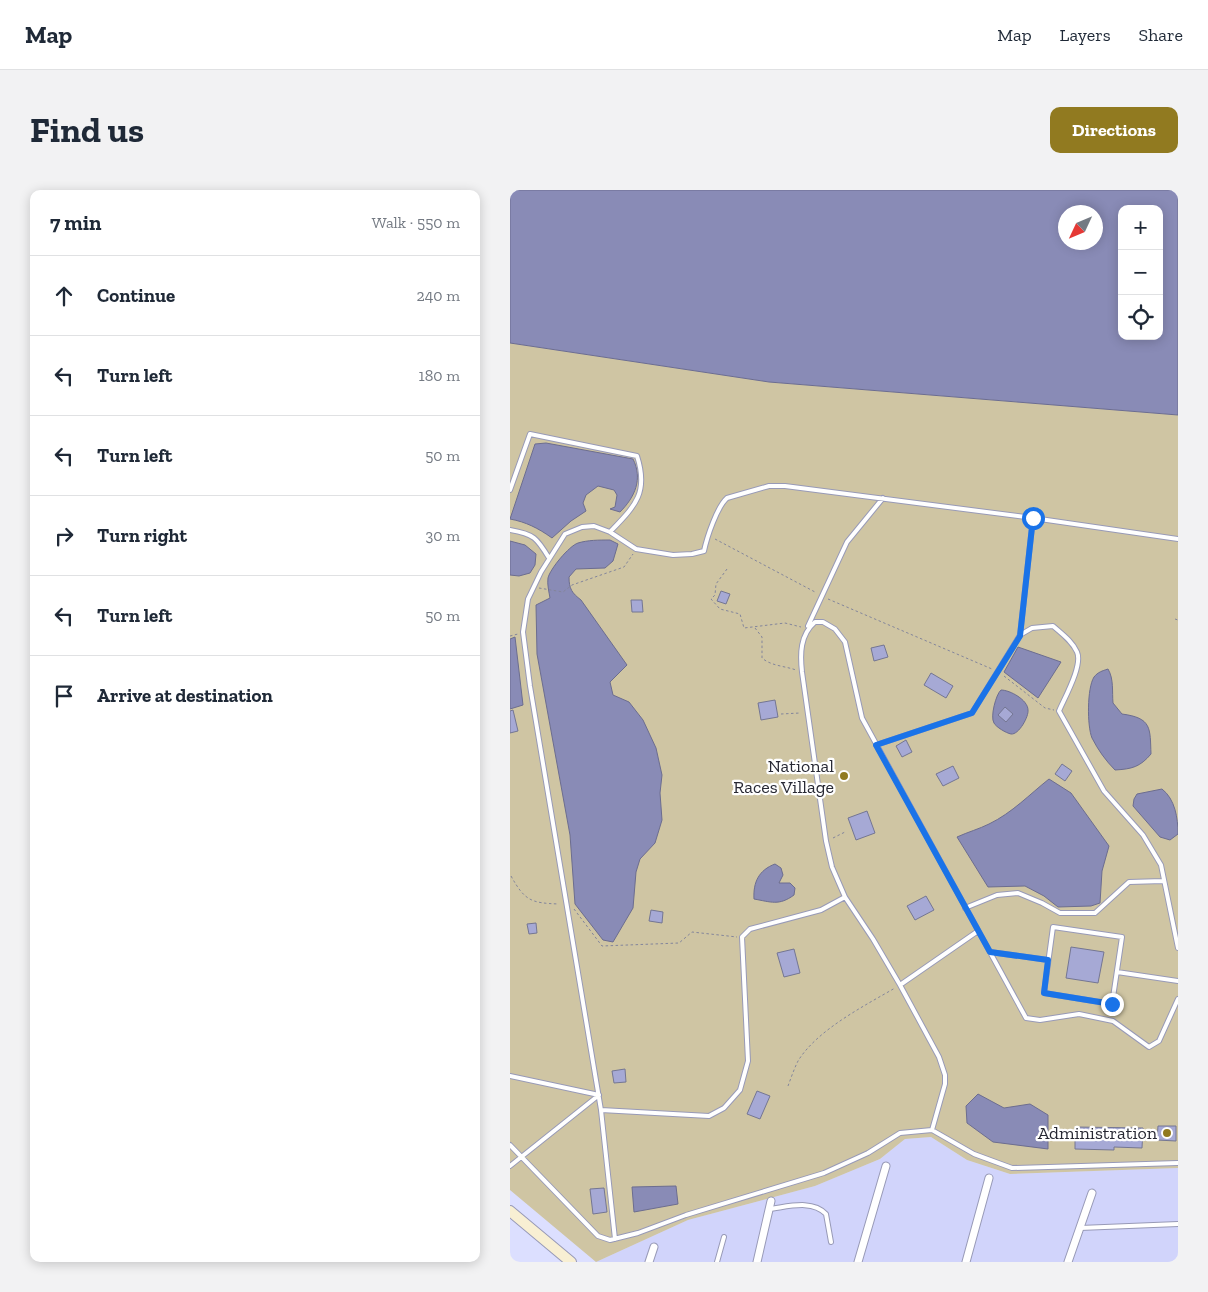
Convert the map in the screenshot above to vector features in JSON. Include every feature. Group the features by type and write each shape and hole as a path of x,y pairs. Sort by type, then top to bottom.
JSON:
{"main road":[{"path":"510,1211 569,1261"}],"street":[{"path":"858,1262 886,1166"},
{"path":"966,1262 989,1178"},
{"path":"1068,1262 1092,1193"},
{"path":"757,1262 770,1201"},
{"path":"649,1262 654,1247"}],"lane":[{"path":"510,490 530,434 637,456 643,483 637,500 626,516 610,532"},
{"path":"616,1239 599,1095 530,686 523,632 528,599 549,558 565,534 582,527 594,526 610,532 636,549 673,555 692,554 704,551 708,536 722,503 727,498 769,486 784,486 1178,539"},
{"path":"883,498 847,542 821,596 802,644 802,672 826,841 832,867 845,897 900,985 939,1057 945,1075 945,1084 932,1130"},
{"path":"1020,636 1033,518"},
{"path":"510,530 522,532 538,539 549,558"},
{"path":"807,628 815,622 823,622 835,629 845,642 862,718 1026,1018 1040,1020 1079,1014 1113,1022 1149,1047 1159,1041 1178,999"},
{"path":"876,745 972,713 1020,636 1032,628 1053,626 1067,638 1078,653 1077,673 1059,711 1104,790 1144,835 1161,865 1178,948"},
{"path":"966,908 997,895 1018,893 1060,913 1095,913 1129,882 1164,881"},
{"path":"601,1110 709,1116 724,1108 740,1090 748,1061 742,937 750,929 821,910 845,897"},
{"path":"1053,926 1122,937 1117,972 1112,1004 1044,993 1053,926"},
{"path":"900,985 978,931"},
{"path":"990,952 1048,960"},
{"path":"1117,972 1178,981"},
{"path":"510,1076 599,1095"},
{"path":"510,1166 599,1095"},
{"path":"510,1145 598,1236 610,1240 638,1233 686,1215 824,1172 868,1153 900,1133 932,1130 974,1154 1012,1168 1178,1163"},
{"path":"769,1209 810,1205 817,1207 826,1214 831,1242"},
{"path":"1080,1228 1178,1224"},
{"path":"717,1262 724,1237"}],"path":[{"path":"708,536 821,596 998,672 1045,708 1059,711"},
{"path":"547,590 564,592 572,585 624,567 636,549"},
{"path":"727,568 716,584 715,595 711,599 720,609 740,614 744,628 785,623 807,628"},
{"path":"755,627 762,638 762,658 768,663 802,672"},
{"path":"780,714 792,712 808,713"},
{"path":"826,841 845,832"},
{"path":"512,876 519,890 527,898 542,903 572,906 602,946 678,943 692,932 742,937"},
{"path":"788,1086 798,1061 818,1038 846,1017 900,985"}],"shaded area":[{"path":"510,190 1178,190 1178,415 769,382 510,343"},
{"name":"National Races Village","path":"510,343 769,382 1178,415 1178,1168 1010,1174 967,1160 931,1137 905,1139 880,1159 815,1186 688,1220 596,1262 510,1190"},
{"path":"546,443 633,459 636,466 637,481 630,500 620,512 610,509 615,507 617,495 614,490 598,486 586,495 583,503 586,511 552,538 532,526 510,519 535,444"},
{"path":"610,540 618,544 613,561 605,568 576,569 569,577 570,588 581,600 627,665 610,682 613,695 629,702 643,720 656,748 662,775 660,793 662,820 655,843 640,859 636,872 633,908 613,942 603,940 575,904 570,835 537,654 536,605 550,598 549,574 570,548 582,542"},
{"path":"510,541 525,545 536,554 535,565 530,573 519,576 510,575"},
{"path":"515,637 523,705 510,709 510,639"},
{"path":"1018,647 1061,662 1038,698 1004,672"},
{"path":"1108,669 1112,681 1113,703 1122,714 1139,718 1144,722 1149,731 1151,754 1139,765 1126,769 1115,770 1105,759 1090,732 1088,707 1092,682 1097,674"},
{"path":"1001,690 1018,696 1027,706 1028,713 1025,720 1014,734 1001,730 995,725 993,720 994,706"},
{"path":"1049,779 1071,793 1109,846 1102,871 1100,903 1091,906 1058,907 1044,896 1025,886 988,887 957,837 997,820"},
{"path":"1162,789 1173,803 1176,815 1178,834 1170,840 1160,837 1133,806 1137,794"},
{"path":"775,864 781,868 783,875 779,883 790,883 795,888 794,895 779,902 754,899 758,877"},
{"path":"978,1094 1004,1108 1030,1104 1048,1115 1048,1149 993,1142 967,1123 966,1106"},
{"path":"931,1137 967,1160 1010,1174 1178,1168 1178,1262 596,1262 688,1220 815,1186 880,1159 905,1139"},
{"path":"676,1186 678,1204 634,1212 632,1187"}],"building":[{"path":"721,591 730,594 726,604 717,601"},
{"path":"631,600 642,600 643,612 632,612"},
{"path":"884,645 888,657 874,661 871,648"},
{"path":"931,673 953,686 946,698 924,685"},
{"path":"775,700 778,717 761,720 758,703"},
{"path":"1005,707 1013,714 1006,722 998,715"},
{"path":"513,710 518,731 510,733 510,711"},
{"path":"906,740 912,752 902,757 896,746"},
{"path":"1062,764 1072,771 1065,781 1055,774"},
{"path":"953,766 959,778 943,786 936,774"},
{"path":"867,811 875,833 856,840 848,818"},
{"path":"926,896 934,910 915,920 907,906"},
{"path":"651,910 663,912 662,923 649,921"},
{"path":"536,923 537,933 529,934 527,924"},
{"path":"1071,947 1104,952 1098,983 1066,978"},
{"path":"794,949 800,973 784,977 777,953"},
{"path":"625,1069 626,1082 614,1083 612,1071"},
{"path":"757,1091 770,1096 760,1119 747,1114"},
{"name":"Administration","path":"1158,1126 1176,1126 1176,1141 1157,1140"},
{"path":"1075,1127 1143,1128 1142,1148 1114,1147 1114,1150 1075,1149"},
{"path":"604,1188 607,1212 593,1214 590,1189"}],"place":[{"name":"National Races Village","path":"844,776"},
{"name":"Administration","path":"1167,1133"}],"route":[{"path":"1033,518 1020,636 972,713 876,745 990,952 1048,960 1044,993 1112,1004"}]}
